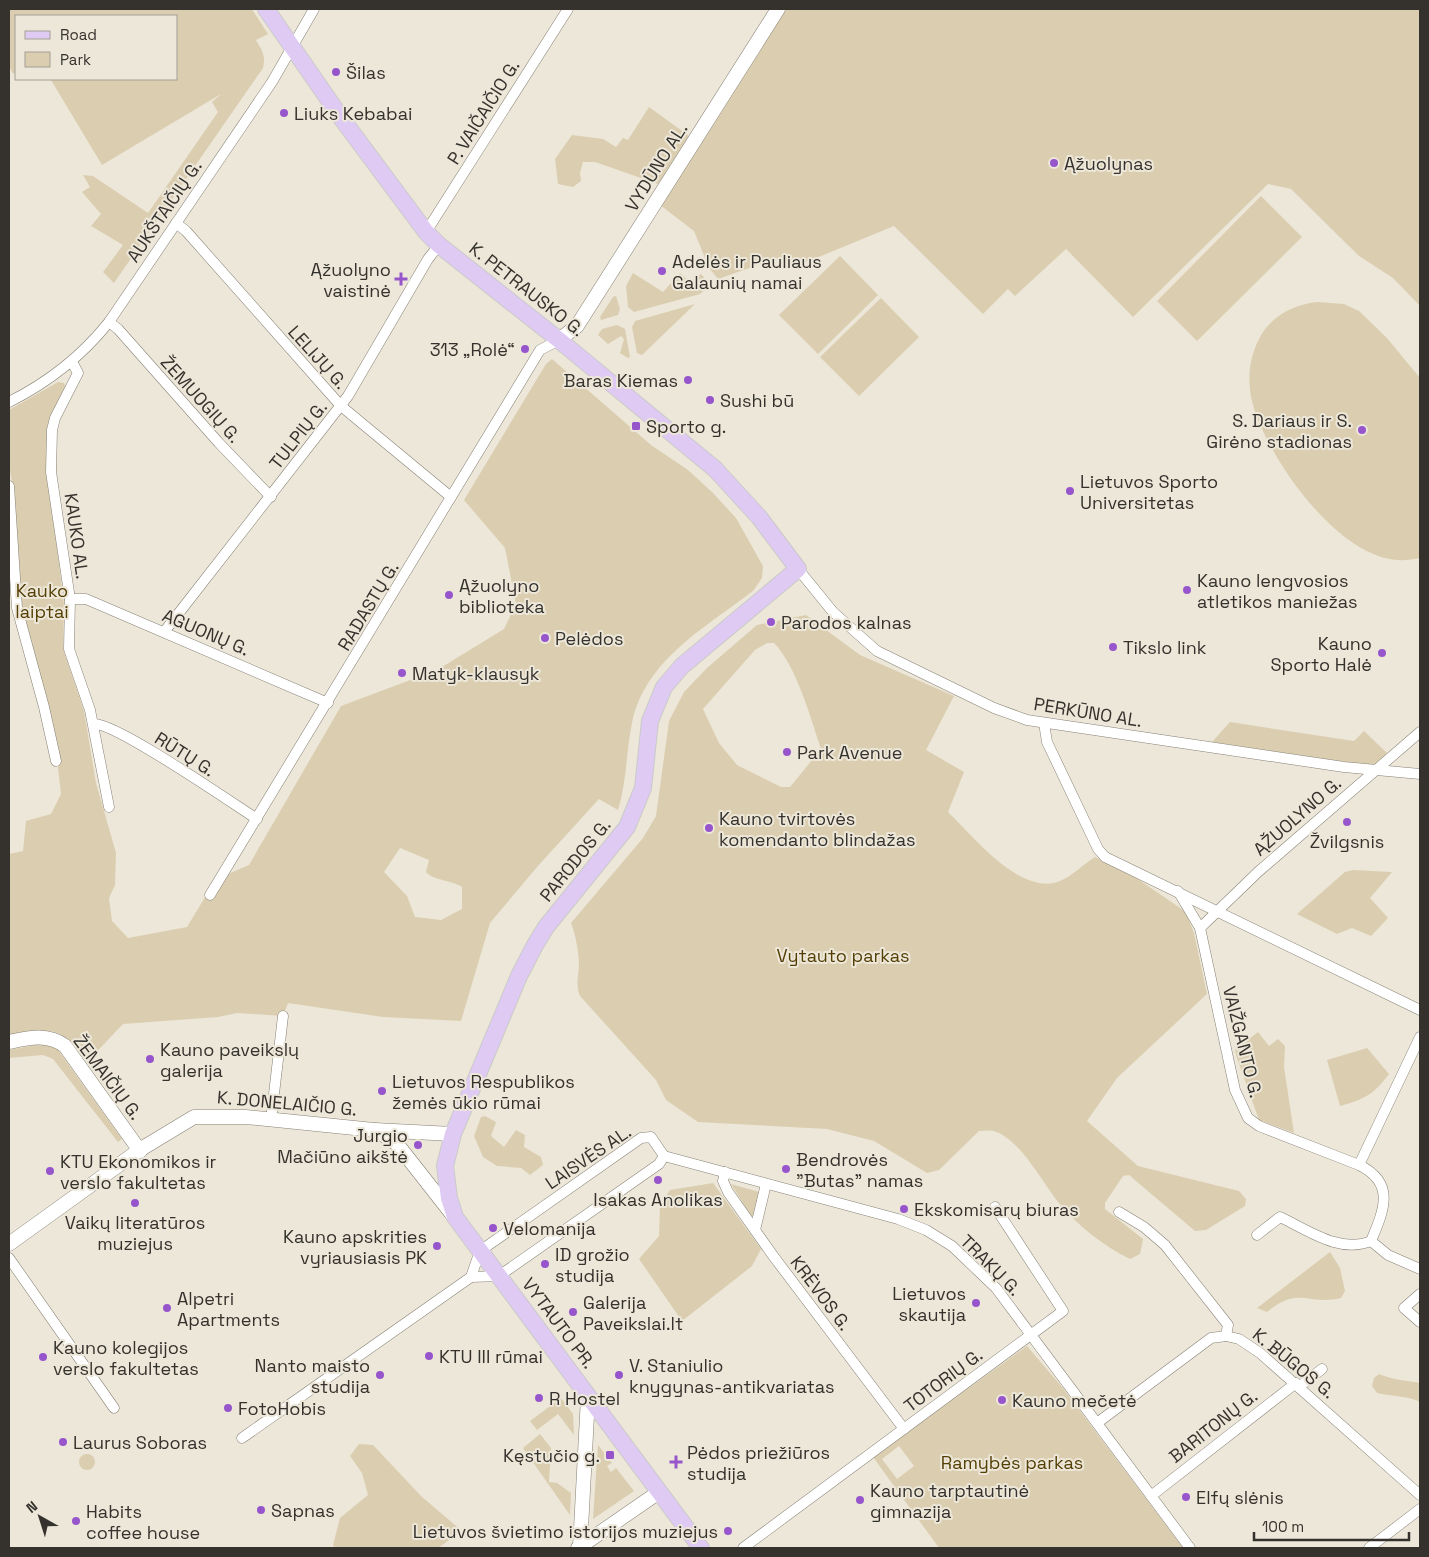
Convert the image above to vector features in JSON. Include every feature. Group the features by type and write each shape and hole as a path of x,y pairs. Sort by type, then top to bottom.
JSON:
{"main road":[{"name":"K. PETRAUSKO G.","path":"266,9 292,48 426,232 439,246 559,340 715,469 758,517 798,569"},
{"name":"PARODOS G.","path":"455,1217 449,1198 445,1166 452,1134 519,976 535,945 546,927 627,827 642,788 650,721 664,687 682,666 798,569"},
{"name":"VYTAUTO PR.","path":"455,1217 701,1548"}],"street":[{"name":"AUKŠTAIČIŲ G.","path":"9,402 42,384 72,362 108,322 272,82 314,9"},
{"name":"P. VAIČAIČIO G.","path":"426,232 568,9"},
{"name":"VYDŪNO AL.","path":"559,340 577,326 778,9"},
{"name":"LELIJŲ G.","path":"176,223 186,231 341,406 452,497"},
{"name":"TULPIŲ G.","path":"164,632 341,406 357,382 428,259 439,246"},
{"name":"ŽEMUOGIŲ G.","path":"108,322 118,329 219,444 271,496"},
{"name":"RADASTŲ G.","path":"210,895 540,350 559,340"},
{"name":"KAUKO AL.","path":"72,362 78,373 55,418 51,472 70,599 69,649 94,724 109,807"},
{"path":"9,486 13,609 44,707 56,761"},
{"name":"PERKŪNO AL.","path":"798,569 834,612 877,651 1001,712 1044,723 1374,770 1420,774"},
{"name":"AGUONŲ G.","path":"70,599 86,599 328,703"},
{"path":"1044,723 1046,742 1098,849 1105,857 1177,890 1420,1010"},
{"name":"RŪTŲ G.","path":"94,724 106,726 165,759 257,819"},
{"name":"ĄŽUOLYNO G.","path":"1200,928 1208,918 1219,911 1258,872 1420,732"},
{"name":"VAIŽGANTO G.","path":"1177,890 1200,928 1235,1090 1248,1118 1259,1126 1359,1165 1376,1174 1382,1183 1385,1196 1380,1219 1371,1241"},
{"path":"271,1120 283,1016"},
{"name":"ŽEMAIČIŲ G.","path":"9,1042 39,1037 57,1041 64,1046 140,1150"},
{"path":"1359,1165 1420,1037"},
{"name":"K. DONELAIČIO G.","path":"9,1244 140,1150 194,1117 219,1116 376,1130 452,1134"},
{"name":"VYTAUTO PR.","path":"376,1130 397,1144 455,1217"},
{"name":"LAISVĖS AL.","path":"480,1251 641,1138 651,1137 664,1156"},
{"path":"242,1438 471,1277 499,1276 659,1164 664,1156"},
{"name":"TRAKŲ G.","path":"664,1156 898,1219 926,1230 952,1246 996,1288 1190,1548"},
{"name":"KRĖVOS G.","path":"725,1172 723,1181 728,1192 904,1429"},
{"path":"755,1230 766,1184"},
{"name":"TOTORIŲ G.","path":"743,1548 1063,1311 995,1207"},
{"name":"K. BŪGOS G.","path":"1119,1212 1156,1237 1175,1256 1228,1325 1226,1336 1240,1339 1260,1352 1420,1495"},
{"path":"1257,1235 1280,1216 1336,1243 1354,1245 1371,1241 1388,1255 1420,1269"},
{"path":"471,1277 480,1251"},
{"path":"9,1258 114,1408"},
{"path":"1420,1294 1404,1308 1420,1322"},
{"path":"1097,1423 1211,1338 1226,1336"},
{"name":"BARITONŲ G.","path":"1151,1496 1298,1384 1322,1369"},
{"path":"579,1548 588,1397"},
{"path":"579,1548 659,1492"},
{"path":"1369,1548 1420,1509"}],"green space":[{"path":"9,9 252,9 268,34 256,40 263,53 263,68 114,283 103,272 123,245 91,226 101,214 82,192 90,187 83,175 93,176 148,213 218,112 212,102 221,94 102,165 51,80 178,80 178,15 15,15 15,73 13,74 9,66"},
{"name":"Ąžuolynas","path":"785,9 1420,9 1420,306 1393,278 1359,256 1291,189 1268,184 1133,317 1066,249 1015,296 1008,289 983,314 894,226 809,261 786,267 777,258 718,279 709,268 694,231 660,205"},
{"path":"649,107 689,136 658,184 595,162 583,162 580,173 581,181 573,187 558,184 555,159 572,135 603,139 616,147 623,138 628,140"},
{"path":"1261,196 1302,237 1197,341 1157,301"},
{"path":"840,256 878,295 818,354 779,315"},
{"path":"633,273 663,292 680,273 690,282 701,274 711,285 700,294 634,312 628,307 626,286"},
{"path":"616,296 620,309 618,315 601,320 600,317 613,297"},
{"path":"881,298 919,337 859,396 820,357"},
{"path":"1318,302 1344,304 1359,311 1387,338 1420,378 1420,558 1401,560 1375,555 1352,542 1329,524 1289,477 1261,427 1253,405 1249,377 1252,358 1258,340 1268,325 1281,315 1295,307"},
{"path":"695,304 642,355 637,353 632,327 635,321"},
{"path":"617,325 625,329 630,357 628,358 620,353 624,339 621,336 608,344 598,335 602,329"},
{"name":"Kauko laiptai","path":"552,359 651,445 688,470 713,493 736,518 763,566 762,578 753,591 697,632 680,647 650,681 639,701 632,723 618,810 599,799 537,867 490,923 461,1021 383,1017 288,1003 283,1016 237,1013 218,1017 123,1024 87,1062 69,1041 62,1035 54,1032 36,1031 9,1036 9,854 23,851 26,821 51,814 61,794 54,733 20,603 12,481 9,466 9,410 58,382 64,383 65,386 47,463 64,605 63,649 84,711 96,783 116,853 115,885 109,898 112,921 128,938 187,927 216,879 249,865 341,706 437,670 504,629 516,604 505,548 464,500 546,364","holes":["400,848 429,860 426,872 429,875 462,887 462,909 441,920 415,917 407,896 384,872"]},
{"name":"Vytauto parkas","path":"806,615 860,655 954,696 926,750 964,772 948,812 984,849 1014,873 1045,884 1060,881 1095,857 1126,871 1186,912 1194,933 1207,994 1117,1078 1087,1121 1138,1166 1239,1191 1246,1199 1245,1206 1206,1230 1195,1231 1129,1175 1123,1176 1105,1203 1105,1209 1143,1239 1140,1254 1130,1259 1100,1241 1073,1219 1058,1202 1030,1162 1013,1143 994,1131 979,1131 939,1170 927,1173 874,1141 827,1129 698,1122 666,1100 656,1080 580,996 577,984 578,953 571,923 643,838 656,816 669,721 684,692 707,668 757,625","holes":["767,643 774,643 796,678 821,749 790,787 781,787 737,765 719,743 703,709 755,650"]},
{"path":"1230,722 1354,741 1364,731 1387,753 1373,766 1212,742"},
{"path":"1353,870 1392,872 1370,898 1388,918 1371,936 1352,928 1337,934 1297,914 1345,872"},
{"path":"1258,1032 1269,1046 1278,1039 1285,1046 1284,1067 1294,1133 1259,1120 1235,1050"},
{"path":"35,1045 49,1045 58,1050 122,1139 118,1142 53,1059 43,1055 9,1058 9,1050"},
{"path":"1367,1048 1389,1074 1373,1092 1356,1101 1340,1106 1327,1060"},
{"path":"485,1116 496,1122 491,1136 504,1147 516,1130 525,1135 524,1147 541,1157 543,1165 530,1175 521,1168 497,1166 483,1157 474,1136 481,1117"},
{"path":"713,1183 761,1249 752,1266 682,1321 639,1259 659,1236 660,1205 670,1190"},
{"path":"731,1184 759,1192 753,1216 751,1216"},
{"path":"1330,1252 1340,1268 1345,1291 1341,1298 1320,1300 1296,1298 1278,1304 1267,1312 1257,1308"},
{"name":"Ramybės parkas","path":"1027,1346 1062,1387 1183,1548 939,1548 873,1457","holes":["899,1446 914,1466 897,1479 882,1459"]},
{"path":"1379,1374 1394,1379 1420,1383 1420,1402 1410,1398 1377,1393 1372,1386 1374,1378"},
{"path":"561,1398 573,1414 574,1435 558,1414 537,1430 530,1421"},
{"path":"540,1434 551,1448 549,1482 557,1483 571,1493 570,1515 523,1448"},
{"path":"359,1444 373,1445 421,1496 462,1531 438,1548 335,1548 333,1545 340,1518 368,1495 362,1473 350,1456"},
{"path":"598,1445 612,1463 607,1466 611,1472 616,1468 634,1491 593,1519"},
{"path":"87,1454 95,1462 87,1470 79,1462"}],"place":[{"name":"Šilas","path":"336,72"},
{"name":"Liuks Kebabai","path":"284,113"},
{"name":"Ąžuolynas","path":"1054,163"},
{"name":"Adelės ir Pauliaus Galaunių namai","path":"662,271"},
{"name":"Ąžuolyno vaistinė","path":"401,279"},
{"name":"313 „Rolė“","path":"525,349"},
{"name":"Baras Kiemas","path":"688,380"},
{"name":"Sushi bū","path":"710,400"},
{"name":"Sporto g.","path":"636,426"},
{"name":"S. Dariaus ir S. Girėno stadionas","path":"1362,430"},
{"name":"Lietuvos Sporto Universitetas","path":"1070,491"},
{"name":"Kauno lengvosios atletikos maniežas","path":"1187,590"},
{"name":"Ąžuolyno biblioteka","path":"449,595"},
{"name":"Parodos kalnas","path":"771,622"},
{"name":"Pelėdos","path":"545,638"},
{"name":"Tikslo link","path":"1113,647"},
{"name":"Kauno Sporto Halė","path":"1382,653"},
{"name":"Matyk-klausyk","path":"402,673"},
{"name":"Park Avenue","path":"787,752"},
{"name":"Žvilgsnis","path":"1347,822"},
{"name":"Kauno tvirtovės komendanto blindažas","path":"709,828"},
{"name":"Kauno paveikslų galerija","path":"150,1059"},
{"name":"Lietuvos Respublikos žemės ūkio rūmai","path":"382,1091"},
{"name":"Jurgio Mačiūno aikštė","path":"418,1145"},
{"name":"Bendrovės \"Butas\" namas","path":"786,1169"},
{"name":"KTU Ekonomikos ir verslo fakultetas","path":"50,1171"},
{"name":"Isakas Anolikas","path":"658,1180"},
{"name":"Vaikų literatūros muziejus","path":"135,1203"},
{"name":"Ekskomisarų biuras","path":"904,1209"},
{"name":"Velomanija","path":"493,1228"},
{"name":"Kauno apskrities vyriausiasis PK","path":"437,1246"},
{"name":"ID grožio studija","path":"545,1264"},
{"name":"Lietuvos skautija","path":"976,1303"},
{"name":"Alpetri Apartments","path":"167,1308"},
{"name":"Galerija Paveikslai.lt","path":"573,1312"},
{"name":"KTU III rūmai","path":"429,1356"},
{"name":"Kauno kolegijos verslo fakultetas","path":"43,1357"},
{"name":"Nanto maisto studija","path":"380,1375"},
{"name":"V. Staniulio knygynas-antikvariatas","path":"619,1375"},
{"name":"R Hostel","path":"539,1398"},
{"name":"Kauno mečetė","path":"1002,1400"},
{"name":"FotoHobis","path":"228,1408"},
{"name":"Laurus Soboras","path":"63,1442"},
{"name":"Kęstučio g.","path":"610,1455"},
{"name":"Pėdos priežiūros studija","path":"676,1462"},
{"name":"Elfų slėnis","path":"1186,1497"},
{"name":"Kauno tarptautinė gimnazija","path":"860,1500"},
{"name":"Sapnas","path":"261,1510"},
{"name":"Habits coffee house","path":"76,1521"},
{"name":"Lietuvos švietimo istorijos muziejus","path":"728,1531"}]}
